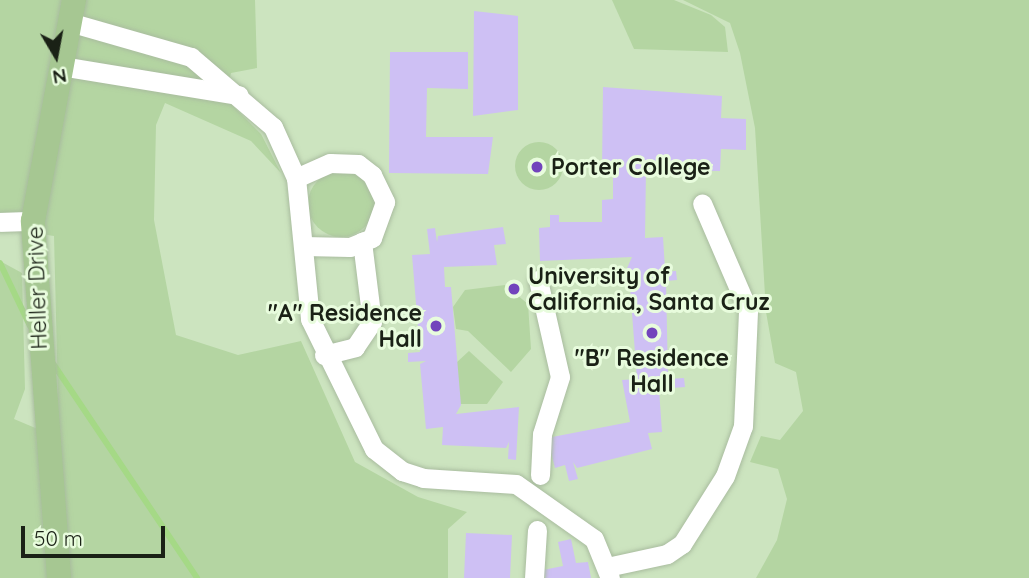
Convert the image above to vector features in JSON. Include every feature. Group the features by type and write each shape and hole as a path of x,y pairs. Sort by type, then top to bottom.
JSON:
{"main road":[{"name":"Heller Drive","path":"59,578 41,383 33,221 72,11"}],"street":[{"path":"72,11 191,57 239,95 273,127 296,178 310,319 324,355 362,432 386,461 423,478 516,484 594,539 608,573 667,554 682,544 725,476 743,426 748,310 702,203"},
{"path":"61,66 239,95"},
{"path":"296,178 330,163 358,164 372,176 385,202 379,227 362,242 303,247"},
{"path":"1,222 33,221"},
{"path":"324,355 355,347 372,322 362,242"},
{"path":"538,280 560,377 542,434 540,475"},
{"path":"534,578 537,530"}],"shaded area":[{"name":"University of California, Santa Cruz","path":"0,0 1029,0 1029,578 0,578"},
{"path":"0,0 255,0 257,68 231,73 225,98 261,134 281,173 251,141 165,103 156,125 154,220 176,335 238,355 301,341 355,462 418,497 467,512 448,529 448,578 0,578 0,261 22,273 25,389 14,419 59,438 54,236 0,228"},
{"path":"612,0 674,0 711,15 725,27 728,52 634,49"},
{"path":"683,0 1029,0 1029,578 756,578 777,540 787,499 778,469 750,462 761,436 780,440 803,411 796,372 775,363 766,312 755,128 740,53 730,23"},
{"path":"539,142 556,149 563,166 556,183 539,190 522,183 515,166 522,149"},
{"path":"335,171 347,171 359,176 369,186 374,204 372,217 359,232 347,237 335,237 323,232 313,222 308,210 308,198 313,186 323,176"},
{"path":"505,285 528,304 531,349 511,372 468,331 456,329 453,307 465,290"},
{"path":"469,351 503,382 487,404 460,404 456,363"}],"building":[{"path":"474,11 518,16 518,110 473,116"},
{"path":"390,52 468,52 468,89 427,88 426,137 493,137 488,174 389,173"},
{"path":"603,87 722,96 721,118 746,119 746,150 721,149 720,171 646,170 645,238 663,237 665,269 659,272 676,271 677,280 666,281 668,379 684,378 685,387 659,389 662,432 648,433 652,449 577,468 573,462 578,479 569,481 565,465 555,468 547,438 630,422 622,380 637,379 630,287 620,284 632,257 540,261 539,228 550,227 550,215 559,215 559,222 602,222 602,200 613,199 613,169 602,169"},
{"name":"\"A\" Residence Hall","path":"503,227 506,244 494,245 497,265 444,267 445,287 451,287 461,405 456,414 519,407 516,460 508,459 509,442 506,448 442,445 443,427 426,429 420,364 426,361 408,362 408,353 420,352 412,255 430,254 427,229 435,228 437,242 438,236"},
{"path":"466,533 512,535 510,578 464,578"},
{"path":"571,539 576,563 588,562 591,578 545,578 543,570 563,566 558,542"}],"waterway":[{"path":"0,263 30,326"},
{"path":"52,362 197,578"}],"place":[{"name":"Porter College","path":"537,167"},
{"name":"University of California, Santa Cruz","path":"514,289"},
{"name":"\"A\" Residence Hall","path":"436,326"},
{"name":"\"B\" Residence Hall","path":"652,333"}]}
